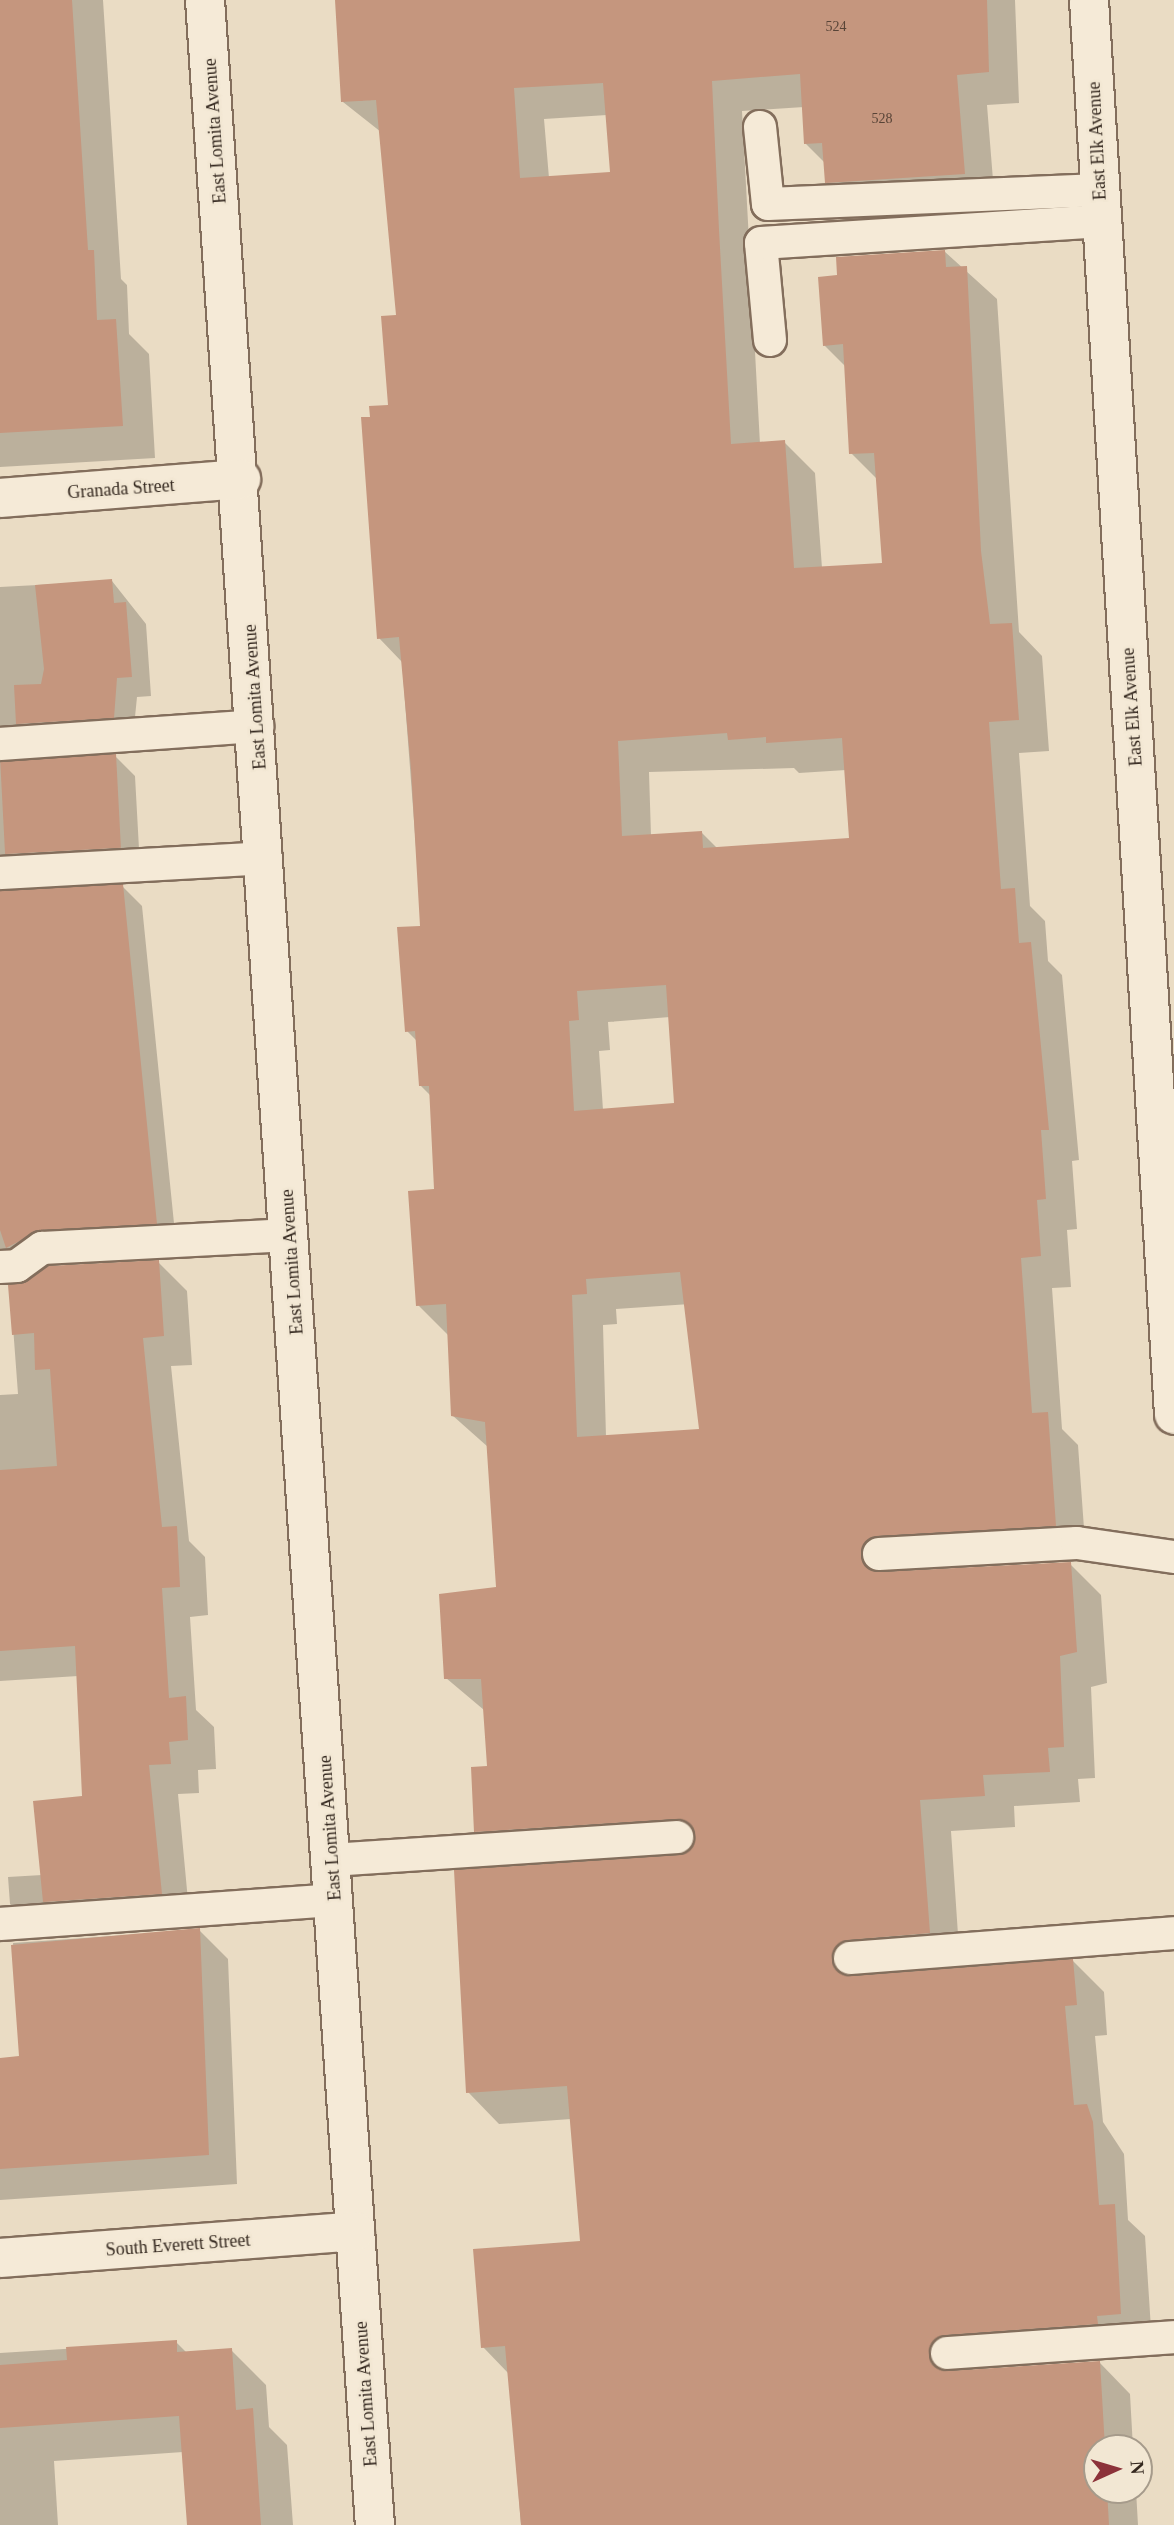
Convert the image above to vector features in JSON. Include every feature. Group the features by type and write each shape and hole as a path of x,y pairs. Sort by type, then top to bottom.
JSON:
{"street":[{"name":"East Lomita Avenue","path":"205,0 241,479 375,2525"},
{"name":"East Elk Avenue","path":"1089,0 1174,1400"},
{"name":"Granada Street","path":"0,498 241,479"},
{"name":"South Everett Street","path":"0,2258 355,2231"}],"lane":[{"path":"760,127 768,204 1101,205"},
{"path":"770,340 761,243 1101,205"},
{"path":"0,744 257,726"},
{"path":"0,873 266,858"},
{"path":"0,1267 18,1266 42,1248 290,1235"},
{"path":"879,1554 1077,1544 1174,1557"},
{"path":"332,1860 677,1837"},
{"path":"0,1924 334,1900"},
{"path":"850,1958 1174,1933"},
{"path":"947,2353 1174,2337"}],"building":[{"path":"0,0 72,0 88,250 94,250 97,320 116,319 123,426 0,433"},
{"path":"335,0 987,0 989,72 957,75 965,174 825,183 822,143 804,144 800,74 712,81 719,230 731,444 785,440 794,568 882,563 874,453 849,454 843,344 823,346 818,277 837,275 836,257 945,250 946,267 967,266 981,551 990,624 1012,623 1019,720 989,722 1001,889 1015,888 1019,943 1031,942 1049,1130 1041,1130 1046,1199 1037,1200 1041,1256 1021,1258 1032,1413 1048,1412 1056,1526 878,1536 863,1545 861,1556 880,1572 1071,1562 1077,1652 1060,1656 1064,1747 1048,1748 1050,1772 983,1775 985,1796 920,1800 930,1933 848,1940 832,1959 835,1969 851,1976 1073,1959 1077,2005 1065,2006 1074,2105 1087,2104 1093,2122 1099,2205 1115,2204 1121,2314 1097,2316 1098,2324 946,2335 929,2354 932,2364 948,2371 1100,2361 1104,2434 1083,2434 1083,2504 1108,2504 1109,2525 521,2525 505,2346 481,2348 473,2249 580,2241 567,2086 466,2093 454,1870 678,1855 693,1846 695,1835 676,1819 474,1832 471,1767 487,1766 481,1679 444,1679 439,1594 496,1587 485,1422 451,1416 446,1304 416,1306 408,1191 434,1189 429,1086 419,1086 415,1031 405,1032 397,927 420,926 411,769 399,637 377,639 361,417 370,417 369,406 388,405 381,316 396,315 376,100 341,102","holes":["603,83 610,172 520,178 514,88","727,733 728,740 766,737 766,743 842,738 849,838 703,848 702,831 622,836 618,741","666,985 674,1103 574,1111 569,1021 579,1020 577,991","680,1272 699,1429 577,1437 572,1295 587,1294 586,1279"]},
{"path":"112,579 114,603 126,602 132,677 117,678 114,718 16,724 14,685 41,684 44,669 35,585"},
{"path":"116,754 121,848 5,854 0,760"},
{"path":"123,884 157,1224 41,1230 6,1248 0,1230 0,891"},
{"path":"159,1260 164,1336 143,1338 162,1527 177,1526 180,1587 162,1588 169,1698 186,1696 188,1740 169,1742 171,1764 149,1765 162,1894 43,1902 33,1801 82,1796 75,1646 0,1651 0,1470 57,1466 50,1369 35,1370 34,1333 12,1335 8,1285 48,1266"},
{"path":"200,1928 209,2155 0,2169 0,2058 19,2056 11,1945"},
{"path":"177,2340 177,2352 232,2348 236,2410 253,2408 261,2525 187,2525 179,2416 0,2428 0,2365 67,2360 66,2347"}]}
